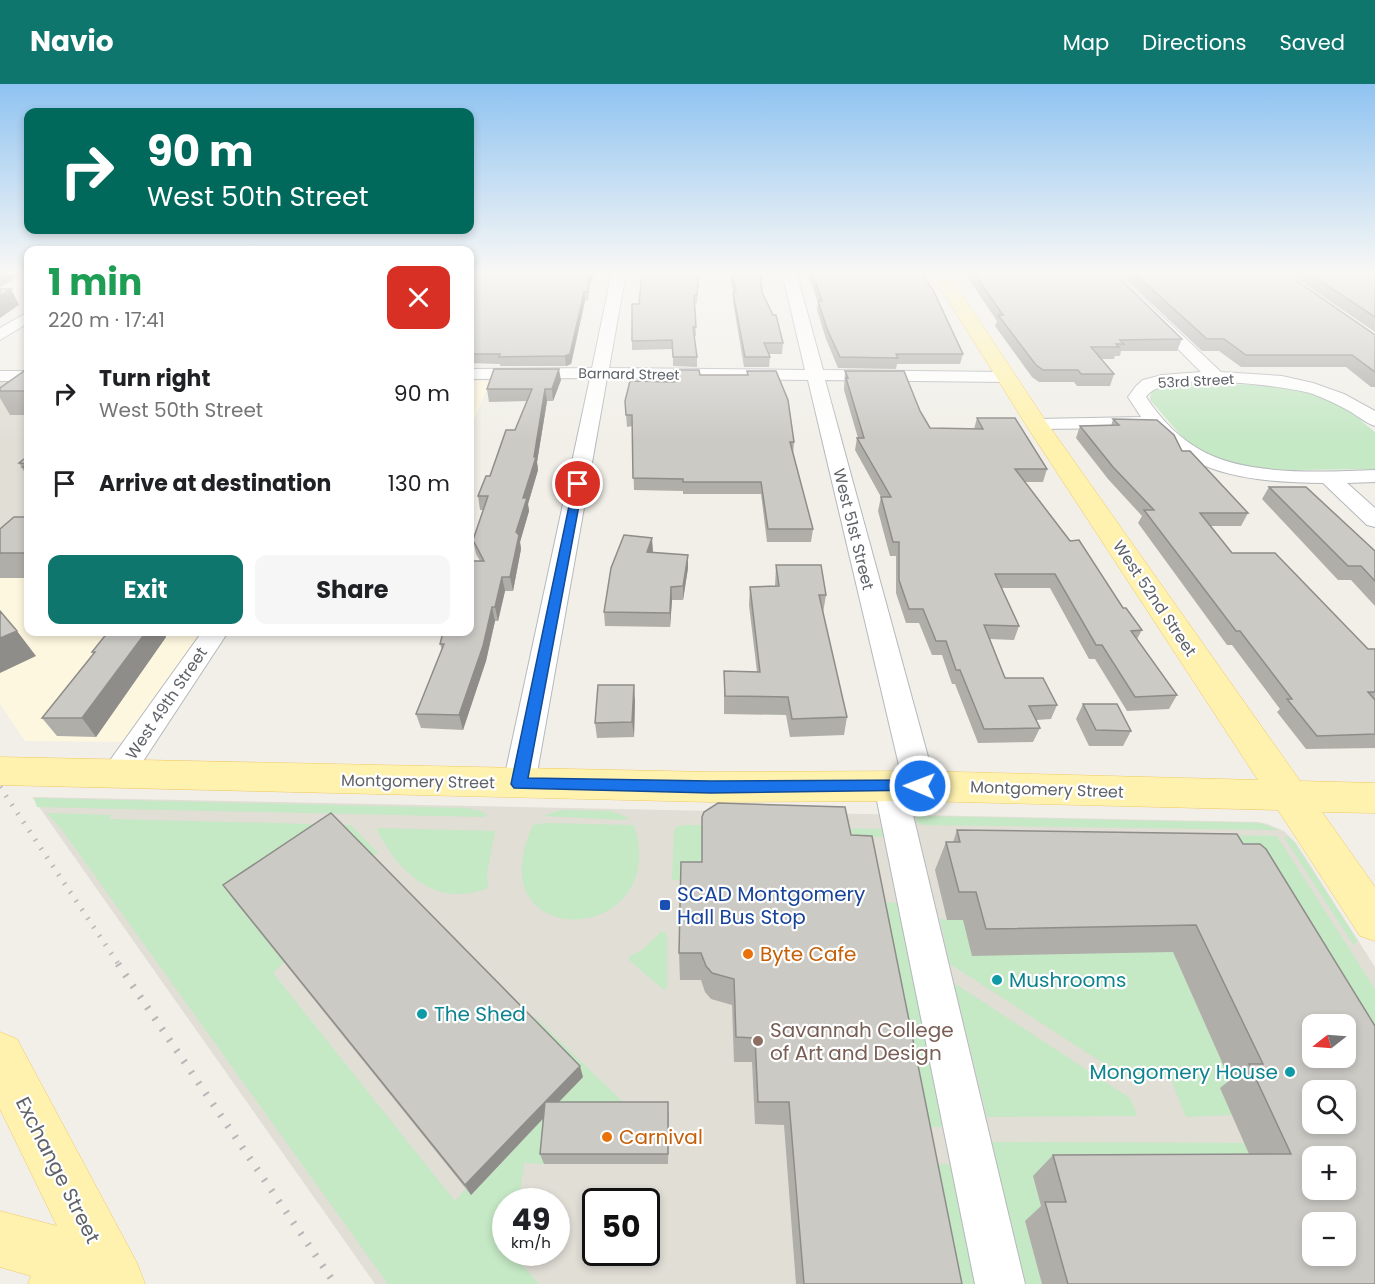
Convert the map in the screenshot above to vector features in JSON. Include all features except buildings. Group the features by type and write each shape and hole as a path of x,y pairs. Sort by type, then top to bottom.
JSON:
{"main road":[{"name":"West 52nd Street","path":"974,328 1037,425 1375,922"},
{"name":"Montgomery Street","path":"0,771 519,784 711,787 905,786 1375,798"},
{"name":"Exchange Street","path":"0,1056 94,1279"},
{"path":"0,1239 94,1279"}],"street":[{"path":"519,784 608,328"},
{"name":"West 51st Street","path":"802,328 905,786 1000,1284"},
{"path":"1165,328 1217,378"},
{"name":"Barnard Street","path":"474,374 1005,377"},
{"path":"0,376 24,376"},
{"name":"53rd Street","path":"1375,420 1333,396 1295,384 1217,378 1156,382 1145,385 1137,398 1156,422 1183,448 1202,459 1226,468 1328,477 1375,476"},
{"path":"1037,425 1156,422"},
{"path":"1328,477 1375,520"},
{"name":"West 49th Street","path":"117,775 212,636"}],"shaded area":[{"path":"0,380 24,380 24,538 0,557"},
{"path":"474,381 490,381 474,420"},
{"path":"24,538 24,636 202,636 131,742 25,741 0,704 0,557"},
{"name":"Savannah College of Art and Design","path":"32,797 1258,822 1267,824 1284,831 1296,843 1375,967 1375,1284 375,1284"}],"green space":[{"path":"1293,385 1342,405 1375,432 1375,469 1252,469 1228,464 1192,448 1150,400 1151,391 1158,386"},
{"path":"34,798 466,808 488,815 483,817 37,807"},
{"path":"561,810 611,811 629,818 624,820 543,816"},
{"path":"47,813 111,815 109,819 351,825 378,853 369,859 233,899 284,962 273,973 455,1201 465,1189 471,1195 582,1077 529,1023 535,1017 627,1106 544,1164 524,1163 521,1188 492,1188 492,1266 523,1266 539,1284 388,1284 62,830"},
{"path":"916,816 1259,823 1280,830 923,825 916,822"},
{"path":"544,823 634,825 638,865 626,895 603,913 576,920 549,914 529,897 522,867 533,825"},
{"path":"677,826 880,829 886,831 887,837 839,836 702,875 693,881 672,880 674,831"},
{"path":"376,828 495,831 487,873 488,888 469,893 451,894 435,890 420,882 395,859"},
{"path":"1175,834 1277,836 1375,989 1375,1112 1351,1068 1356,1068 1356,1014 1337,1014"},
{"path":"1284,837 1289,837 1294,842 1357,940 1354,946"},
{"path":"872,902 900,903 948,1127 912,1127"},
{"path":"940,919 963,920 1173,952 1233,1087 1221,1088 1232,1115 1186,1117 1170,1077 1123,1076 950,964"},
{"path":"661,932 666,932 667,939 667,987 664,990 629,960 630,956 642,950"},
{"path":"954,983 1130,1098 1137,1116 987,1117"},
{"path":"991,1142 1244,1143 1258,1175 1033,1176 1045,1220 1025,1221 1042,1284 1026,1284"},
{"path":"955,1164 981,1284 942,1284 919,1165"}],"railway":[{"path":"0,787 119,965"},
{"path":"118,964 335,1284"}],"place":[{"name":"SCAD Montgomery Hall Bus Stop","path":"665,905"},
{"name":"Byte Cafe","path":"748,954"},
{"name":"Mushrooms","path":"997,980"},
{"name":"The Shed","path":"422,1014"},
{"name":"Savannah College of Art and Design","path":"758,1041"},
{"name":"Mongomery House","path":"1290,1072"},
{"name":"Carnival","path":"607,1137"}],"route":[{"path":"578,484 519,784 711,787 920,786"}]}
